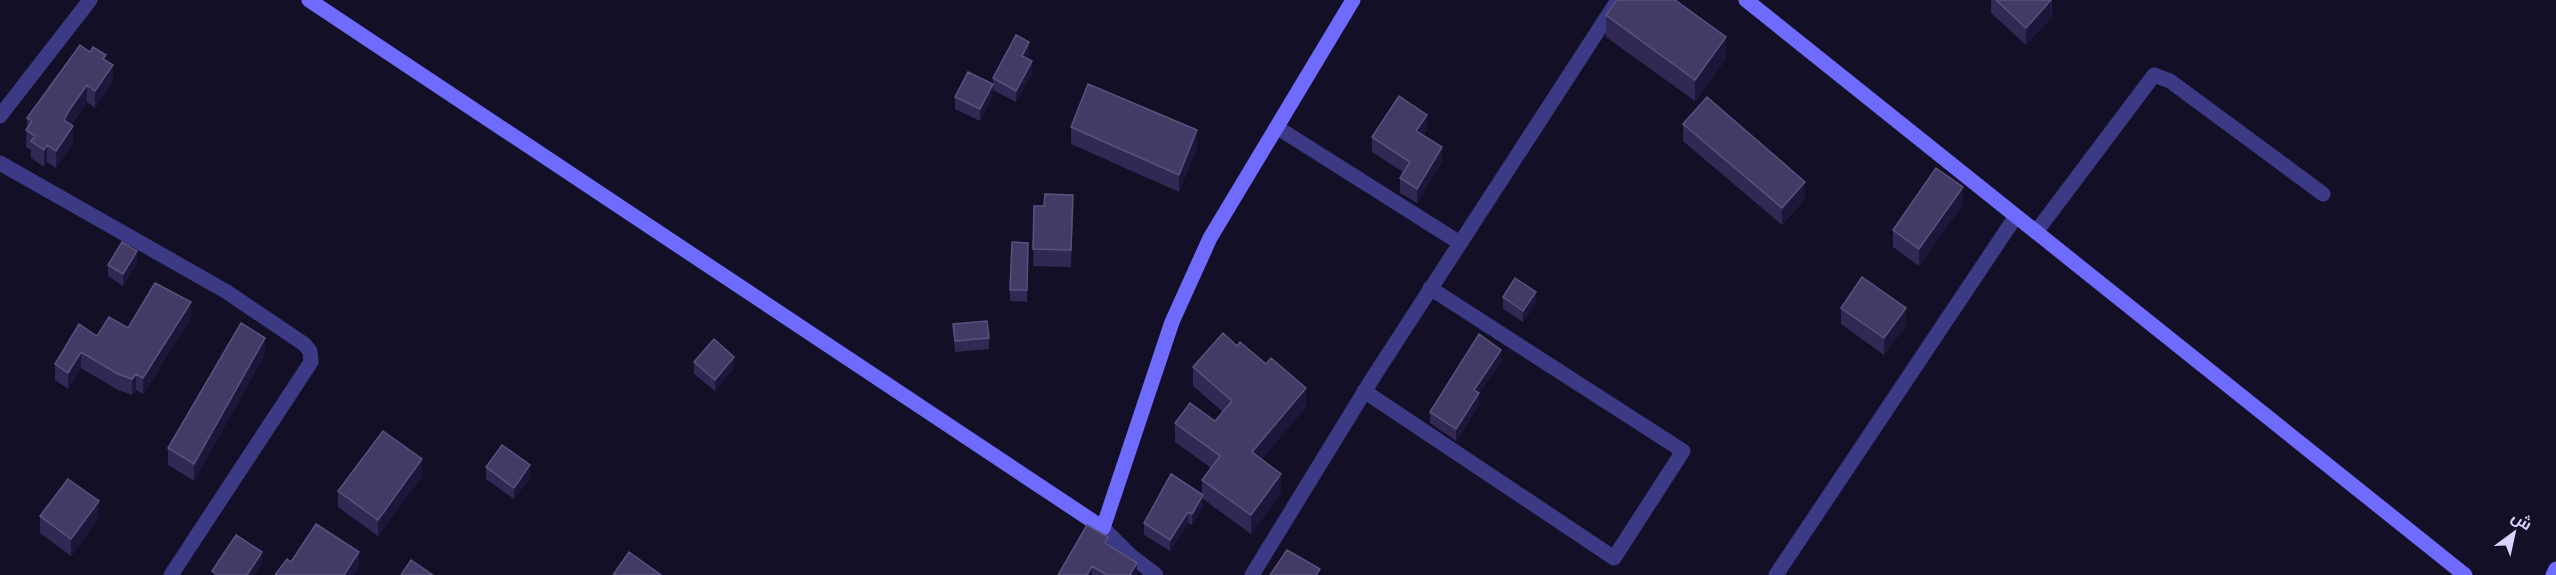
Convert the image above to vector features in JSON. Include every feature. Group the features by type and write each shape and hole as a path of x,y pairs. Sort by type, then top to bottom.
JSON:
{"street":[{"path":"0,116 90,0"},
{"path":"309,0 1103,528 1130,555 1156,575"},
{"path":"1103,528 1172,322 1210,238 1353,0"},
{"path":"1252,575 1430,288 1618,0"},
{"path":"1746,0 2465,575"},
{"path":"2036,232 2154,75 2170,81 2323,194"},
{"path":"1278,128 1460,243"},
{"path":"0,163 227,292 299,339 310,351 311,362 171,575"},
{"path":"1776,575 2016,216"},
{"path":"1364,392 1614,558 1683,451 1430,288"},
{"path":"2553,575 2556,570"}],"building":[{"path":"1617,0 1675,0 1726,37 1695,80 1606,15"},
{"path":"1996,0 2051,0 2026,28"},
{"path":"1016,35 1029,42 1022,56 1032,61 1016,91 993,78"},
{"path":"80,45 90,52 93,47 106,55 103,59 113,65 95,91 87,85 70,109 64,120 73,126 56,151 47,145 44,150 31,141 35,136 26,130 32,121 27,118"},
{"path":"968,72 993,84 980,109 955,97"},
{"path":"1088,84 1197,130 1179,175 1071,127"},
{"path":"1399,96 1427,115 1416,131 1442,147 1417,189 1400,178 1410,162 1372,137"},
{"path":"1707,97 1805,182 1782,208 1683,124"},
{"path":"1936,168 1963,187 1919,249 1893,230"},
{"path":"1045,194 1073,195 1071,250 1033,249 1034,206 1044,206"},
{"path":"122,242 137,251 123,274 108,265"},
{"path":"1012,242 1028,243 1027,290 1010,290"},
{"path":"1862,277 1906,308 1884,338 1841,308"},
{"path":"1515,278 1536,292 1523,311 1503,297"},
{"path":"155,283 191,302 143,378 136,374 132,379 118,374 81,352 68,373 55,364 79,324 97,336 109,317 128,328"},
{"path":"987,321 989,338 955,341 953,324"},
{"path":"241,323 265,338 194,464 168,448"},
{"path":"1223,333 1237,346 1240,342 1266,364 1271,358 1306,388 1252,452 1281,474 1251,515 1202,480 1220,456 1175,423 1190,403 1215,421 1232,401 1193,367"},
{"path":"1479,334 1501,350 1474,390 1479,393 1456,429 1430,412"},
{"path":"714,339 734,357 715,380 694,362"},
{"path":"383,431 422,459 378,520 338,491"},
{"path":"502,445 530,465 514,488 486,467"},
{"path":"1171,474 1203,495 1192,514 1188,512 1170,540 1144,523"},
{"path":"68,479 99,501 71,539 40,516"},
{"path":"316,524 359,552 344,575 275,575 287,559 291,562"},
{"path":"1087,525 1108,537 1105,543 1137,563 1130,574 1132,575 1107,575 1092,566 1087,575 1058,575"},
{"path":"236,535 262,552 247,575 217,575 212,571"},
{"path":"1287,550 1320,569 1316,575 1270,575"},
{"path":"629,552 661,575 613,575"},
{"path":"411,560 433,575 401,575"}]}
